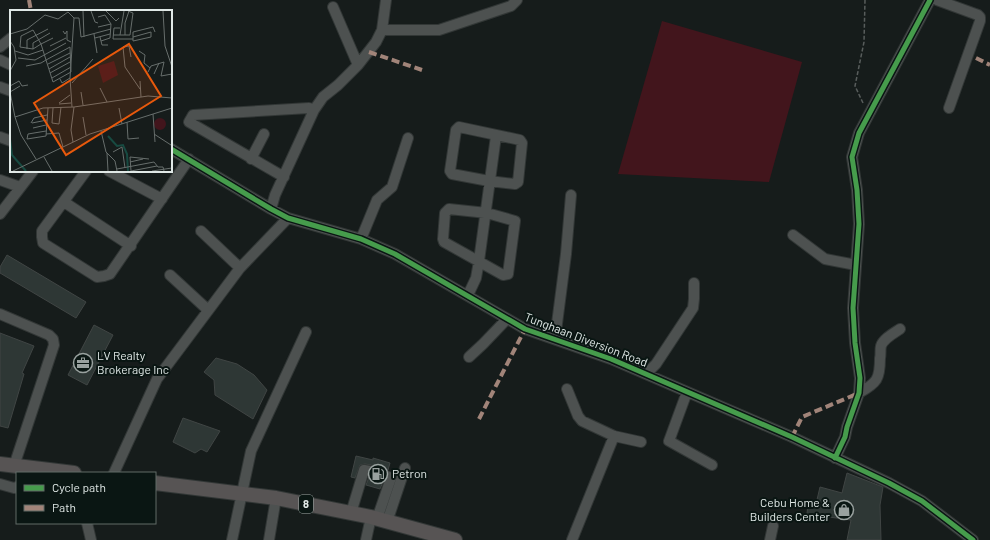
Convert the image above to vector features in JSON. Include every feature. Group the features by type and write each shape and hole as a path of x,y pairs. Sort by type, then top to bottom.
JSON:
{"highway":[{"path":"7,465 32,471 53,472"},
{"name":"8","path":"156,483 276,498 378,519 437,538 455,540"}],"street":[{"path":"271,209 275,195 314,110 323,97 338,85 358,65 376,42 382,30 386,0"},
{"path":"382,30 439,30 511,6 517,0"},
{"path":"836,458 845,437 859,393 860,378 852,308 860,224 858,190 852,158 859,133 930,0"},
{"path":"937,0 980,17 980,21 949,108"},
{"path":"333,7 358,65"},
{"path":"0,48 10,39"},
{"path":"0,60 10,65"},
{"path":"0,86 10,91"},
{"path":"284,177 189,122 193,115 310,108 314,110"},
{"path":"459,128 522,141 518,182 515,184 490,181 453,175 451,172 456,130 459,128"},
{"path":"251,159 264,134"},
{"path":"468,296 476,278 479,261 487,213 496,136"},
{"path":"0,137 10,141"},
{"path":"361,239 377,200 392,187 408,138"},
{"name":"Tunghaan Diversion Road","path":"172,150 288,218 361,239 395,254 525,329 611,359 792,437 889,483 922,501 973,540"},
{"path":"85,172 42,231 42,237 43,243 97,277 110,274 189,159"},
{"path":"0,214 32,172"},
{"path":"111,172 162,199"},
{"path":"0,180 20,187"},
{"path":"555,339 566,254 571,195"},
{"path":"64,202 130,246"},
{"path":"449,209 487,213 515,221 508,274 503,275 444,242 445,213 449,209"},
{"path":"114,472 157,379 240,268 288,218"},
{"path":"201,231 240,268"},
{"path":"793,235 825,259 856,265"},
{"path":"170,275 208,310"},
{"path":"646,374 656,364 693,308 694,283"},
{"path":"0,314 49,335 53,339 54,345 7,465"},
{"path":"469,357 507,319"},
{"path":"859,393 871,386 877,380 880,373 881,345 885,340 900,329"},
{"path":"232,540 251,451 306,332"},
{"path":"567,389 580,419 614,436 641,442"},
{"path":"687,392 669,441 712,465"},
{"path":"572,540 614,436"},
{"path":"366,540 405,468"},
{"path":"351,513 364,470 370,471"},
{"path":"378,519 391,478 386,476"},
{"path":"0,484 16,487"},
{"path":"269,540 276,498"},
{"path":"87,524 91,540"},
{"path":"770,540 773,526"}],"path":[{"path":"865,0 864,42 855,86 869,114"}],"shaded area":[{"path":"662,21 802,62 769,182 618,174"}],"building":[{"path":"7,255 86,302 76,318 0,273 0,267"},
{"path":"94,325 113,335 87,385 68,375"},
{"path":"0,333 34,346 22,373 24,374 8,428 0,426"},
{"path":"216,358 237,364 254,375 267,390 253,419 215,395 214,380 204,372"},
{"path":"183,418 220,431 207,452 201,449 195,453 173,442"},
{"name":"Petron","path":"356,456 373,460 373,458 390,463 388,470 382,471 380,474 383,482 380,489 366,485 369,477 374,476 375,473 375,469 371,465 360,465 355,478 351,477"},
{"name":"Cebu Home & Builders Center","path":"847,473 883,487 880,505 881,540 847,540 851,520 807,514 808,503 816,504 820,487 842,493"}],"tunnel":[{"path":"369,471 386,476"}],"marked path":[{"path":"29,0 31,10"},
{"path":"369,52 422,70"},
{"path":"976,58 990,65"},
{"path":"479,419 525,329"},
{"path":"792,437 802,417 859,393"}],"cycle path":[{"path":"835,458 845,437 859,393 860,378 855,343 853,308 859,224 857,190 852,157 859,133 930,0"},
{"path":"172,150 288,218 361,239 395,254 525,329 611,359 792,437 889,483 922,501 973,540"}],"place":[{"name":"LV Realty Brokerage Inc","path":"83,363"},
{"name":"Petron","path":"378,474"},
{"name":"Cebu Home & Builders Center","path":"844,510"}]}
